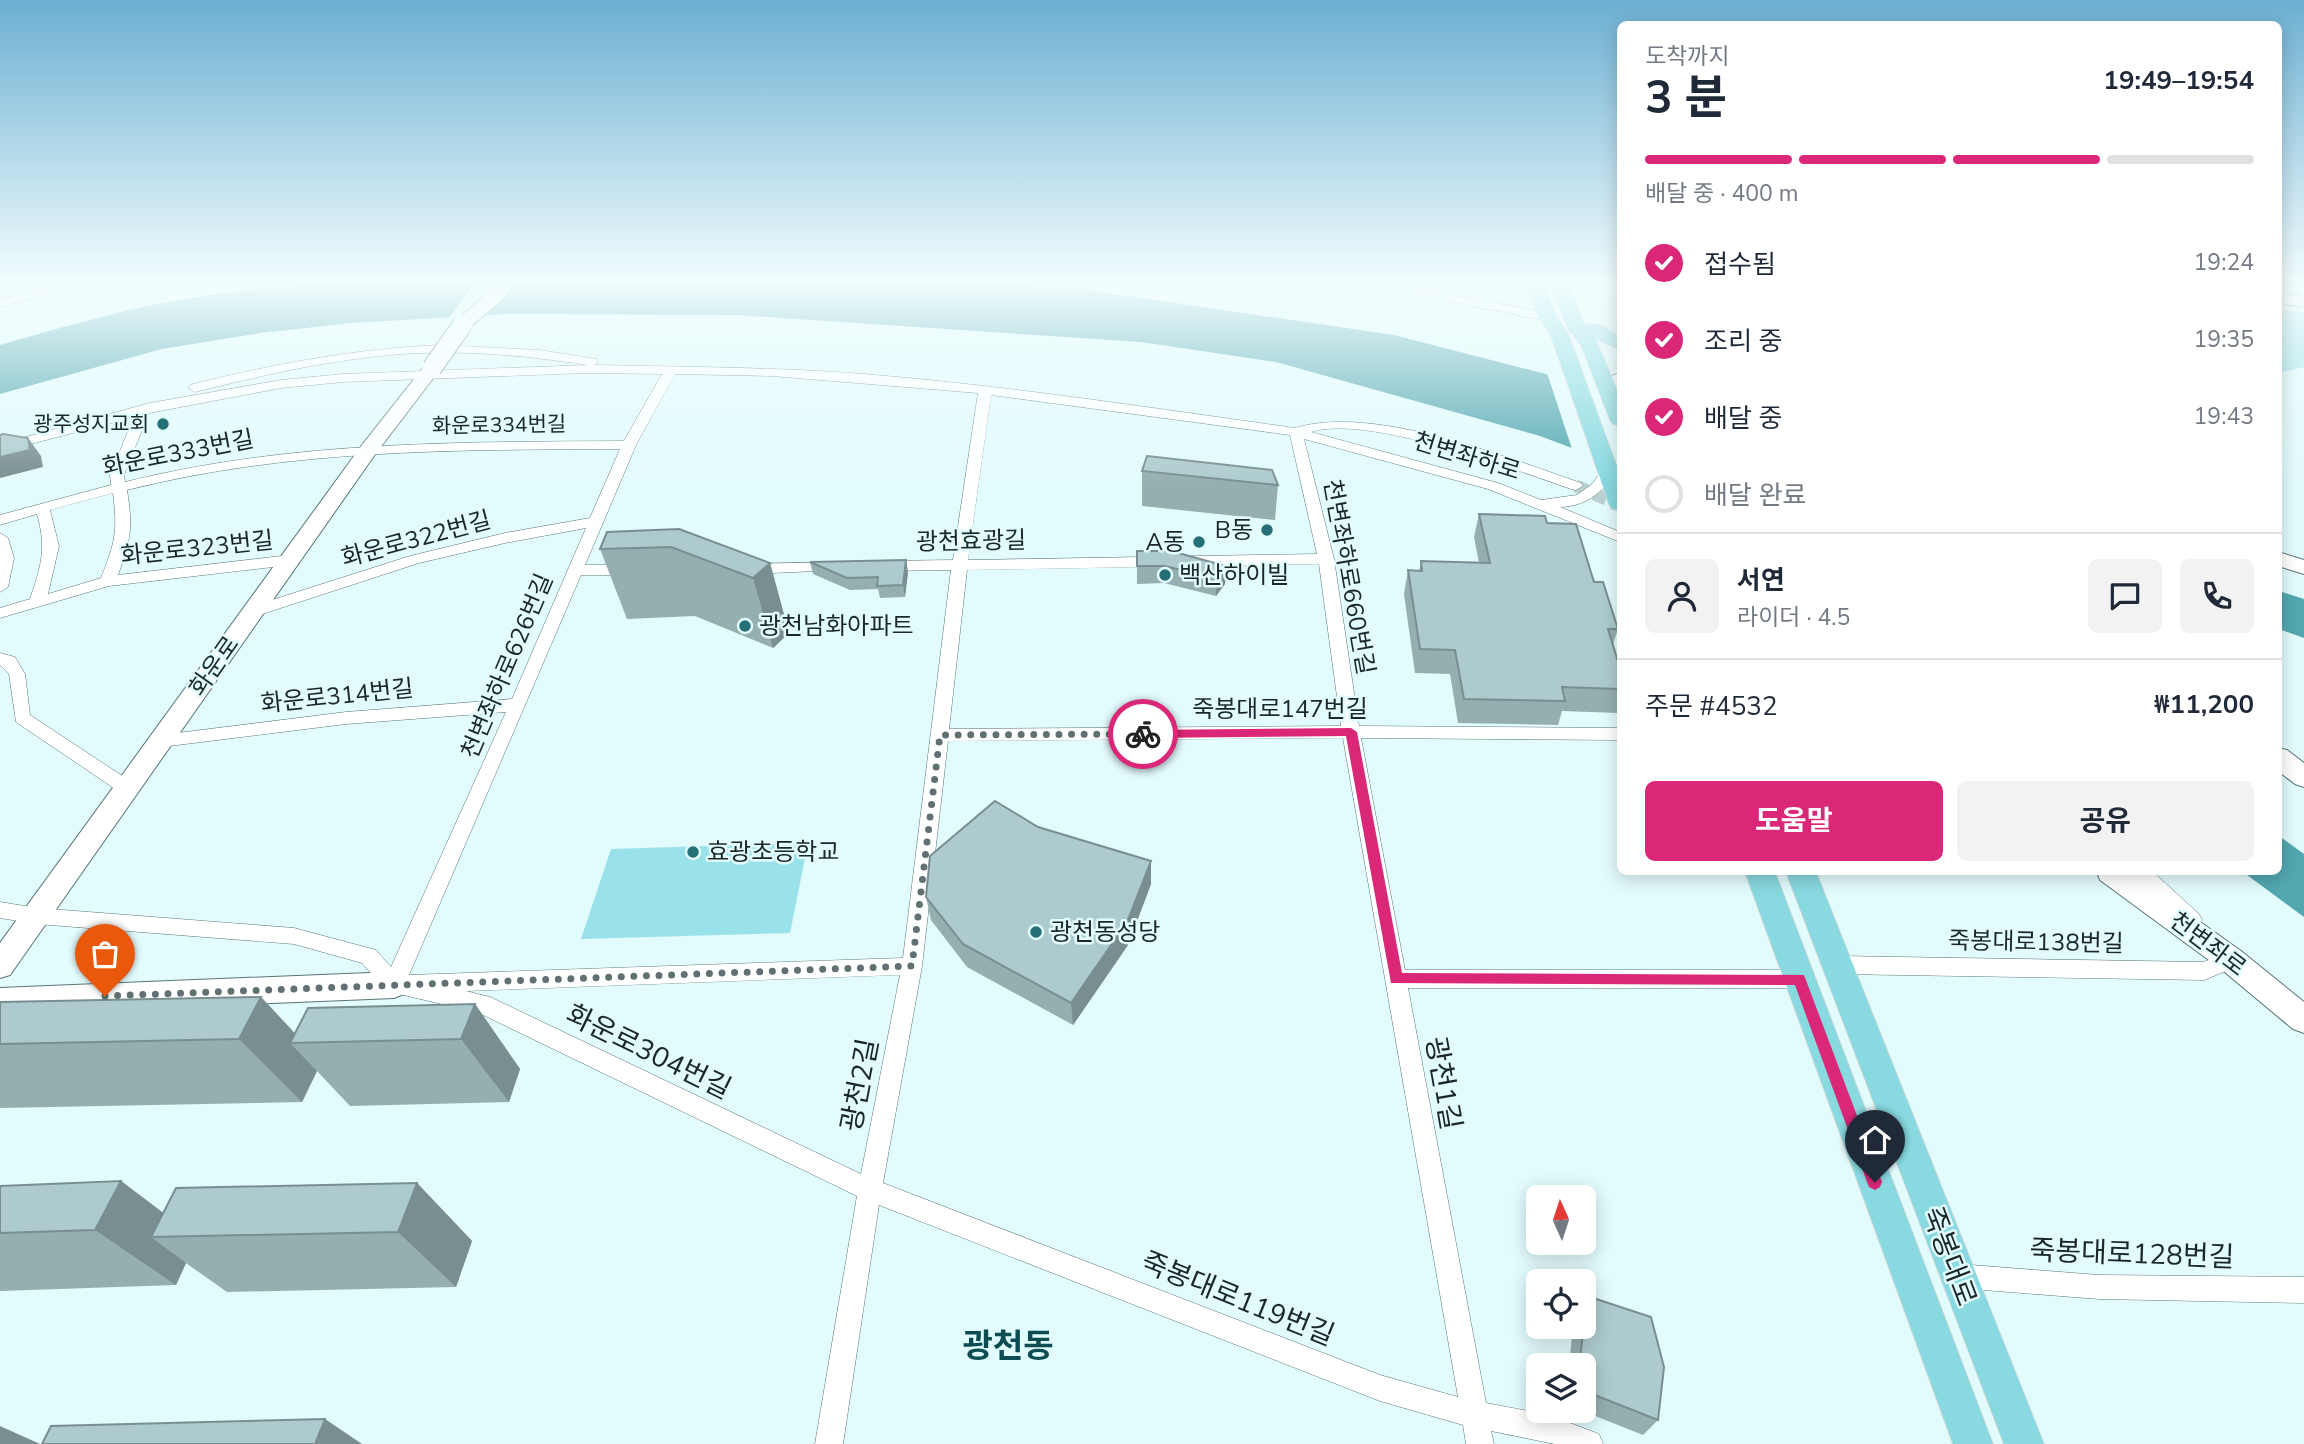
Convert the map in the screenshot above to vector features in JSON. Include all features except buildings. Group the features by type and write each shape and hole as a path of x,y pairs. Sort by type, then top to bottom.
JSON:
{"main road":[{"path":"1562,350 1617,496"},
{"path":"1597,350 1616,398"},
{"name":"죽봉대로","path":"1761,875 1973,1444"},
{"name":"죽봉대로","path":"1802,875 2024,1444"}],"street":[{"name":"천변좌하로","path":"143,410 180,393 207,385 324,358 378,350"},
{"name":"화운로","path":"0,967 369,449 444,350"},
{"name":"천변좌하로","path":"508,350 634,369"},
{"name":"천변좌하로","path":"0,448 143,410 281,384 343,378 428,372 634,369 865,377 985,390 1296,432 1435,468 1535,501 1617,536"},
{"name":"천변좌하로626번길","path":"394,985 629,445 671,370"},
{"name":"광천2길","path":"829,1444 870,1190 912,966 960,564 985,390"},
{"path":"118,486 117,475 143,410"},
{"name":"천변좌하로","path":"1296,432 1304,427 1324,425 1414,436 1482,454 1576,486"},
{"name":"천변좌하로660번길","path":"1296,432 1326,559 1351,732"},
{"name":"화운로334번길","path":"369,449 629,445"},
{"name":"화운로333번길","path":"0,520 118,486 265,458 369,449"},
{"path":"1535,501 1550,504 1588,497 1598,490 1608,473"},
{"name":"화운로323번길","path":"108,581 123,541 124,520 118,486"},
{"path":"38,600 53,556 52,539 42,508"},
{"name":"화운로322번길","path":"253,612 415,559 505,538 595,522"},
{"path":"0,538 6,558 0,587"},
{"name":"광천효광길","path":"738,569 1326,559"},
{"name":"화운로323번길","path":"0,613 108,581 290,560"},
{"path":"2282,560 2304,567"},
{"path":"575,570 645,570"},
{"path":"0,659 9,661 17,674 22,718 127,788"},
{"name":"화운로314번길","path":"161,741 346,718 518,705"},
{"name":"죽봉대로147번길","path":"940,735 1351,732 1617,734"},
{"name":"광천1길","path":"1351,732 1480,1444"},
{"path":"2282,760 2304,777"},
{"name":"천변좌로","path":"2114,875 2231,960 2304,1020"},
{"path":"2144,875 2231,960"},
{"path":"0,910 37,916 294,936 369,956 394,985"},
{"name":"죽봉대로138번길","path":"1838,965 2204,971 2231,960"},
{"name":"화운로304번길","path":"394,985 912,966"},
{"path":"1396,979 1800,979"},
{"path":"0,1001 394,985"},
{"name":"화운로304번길","path":"394,985 482,1004 870,1190"},
{"name":"죽봉대로119번길","path":"870,1190 1046,1256 1380,1388 1476,1416 1549,1428 1589,1444"},
{"name":"죽봉대로128번길","path":"1958,1276 2099,1287 2304,1290"}],"shaded area":[{"path":"0,350 157,350 0,394"},
{"path":"1198,350 1454,350 1617,392 1617,465 1540,436 1276,362"},
{"path":"2282,350 2304,350 2304,367 2282,372"},
{"path":"2282,592 2304,599 2304,638 2282,630"},
{"path":"2282,838 2304,854 2304,917 2247,875 2282,875"},
{"path":"808,843 790,933 581,939 611,849"}],"pier":[{"path":"1546,370 1617,389 1617,468 1573,452"}],"tunnel":[{"path":"1576,486 1617,504"}],"way so far":[{"path":"105,996 912,966 940,735 1143,734"}],"place":[{"name":"광주성지교회","path":"163,424"},
{"name":"B동","path":"1267,530"},
{"name":"A동","path":"1199,542"},
{"name":"백산하이빌","path":"1165,575"},
{"name":"광천남화아파트","path":"745,626"},
{"name":"효광초등학교","path":"693,852"},
{"name":"광천동성당","path":"1036,932"}],"district":[{"name":"광천동","path":"1008,1345"}],"route":[{"path":"1143,734 1351,732 1396,979 1800,979 1875,1182"}]}
